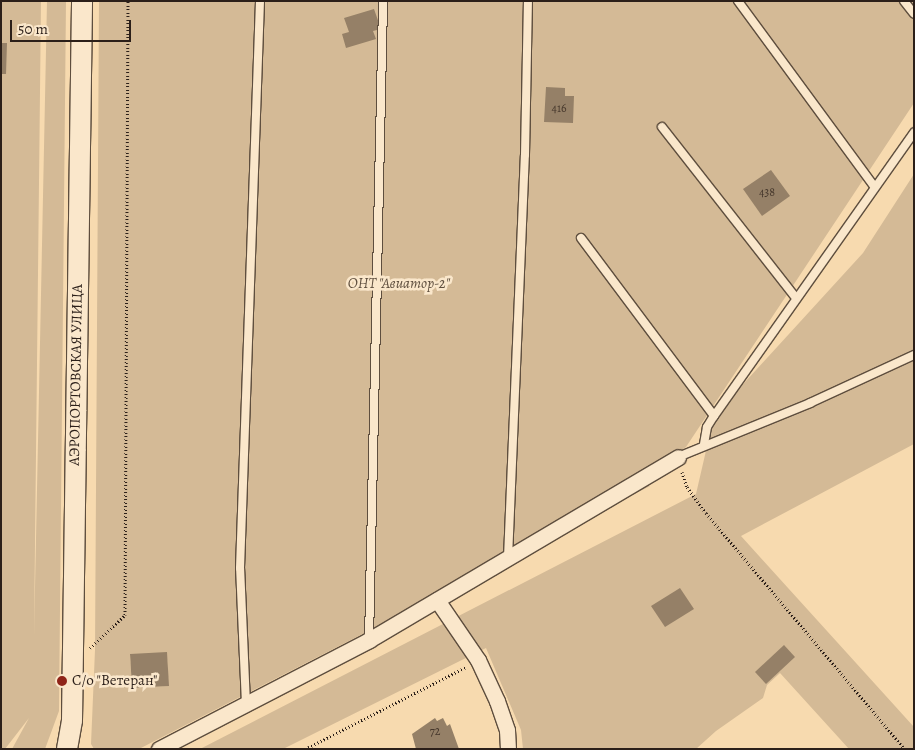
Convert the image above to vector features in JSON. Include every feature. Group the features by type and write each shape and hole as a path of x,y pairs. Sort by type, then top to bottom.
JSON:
{"street":[{"name":"АЭРОПОРТОВСКАЯ УЛИЦА","path":"67,749 72,720 82,1"},
{"path":"159,749 369,640 678,457"},
{"path":"437,600 478,660 497,701 507,730 508,749"}],"lane":[{"path":"246,704 240,568 260,1"},
{"path":"369,640 383,1"},
{"path":"508,558 525,155 528,1"},
{"path":"738,1 874,186"},
{"path":"904,1 914,14"},
{"path":"662,127 796,298"},
{"path":"704,444 707,427 714,416 874,186 914,133"},
{"path":"581,238 714,416"},
{"path":"678,457 704,444 810,403 914,355"}],"path":[{"path":"72,666 125,615 128,1"},
{"path":"678,457 687,487 706,513 905,749"},
{"path":"305,749 478,660"}],"green space":[{"path":"1,1 41,1 34,636 47,1 66,1 59,711 45,749 12,749 29,718 5,749 1,749"},
{"name":"ОНТ \"Авиатор-2\"","path":"99,1 914,1 914,103 686,447 639,479 650,486 139,749 94,749 91,744 95,650","holes":["167,653 168,686 132,688 130,655"]},
{"path":"914,174 914,444 741,536 914,727 914,749 849,749 780,673 767,685 763,698 716,731 696,749 523,749 521,730 486,648 283,749 200,749 696,494 714,416 863,253"}],"building":[{"path":"374,9 381,29 373,31 376,39 346,48 342,34 349,32 344,18"},
{"path":"1,43 7,43 6,74 1,74"},
{"path":"546,87 565,88 565,96 574,96 573,123 544,122"},
{"path":"771,170 790,196 762,216 743,189"},
{"path":"680,588 694,609 665,627 651,606"},
{"path":"784,645 795,657 766,684 755,672"},
{"path":"167,652 169,686 132,688 130,654"},
{"path":"435,718 437,721 443,718 447,726 450,724 459,749 416,749 412,734"}],"place":[{"name":"С/о \"Ветеран\"","path":"62,681"}]}
